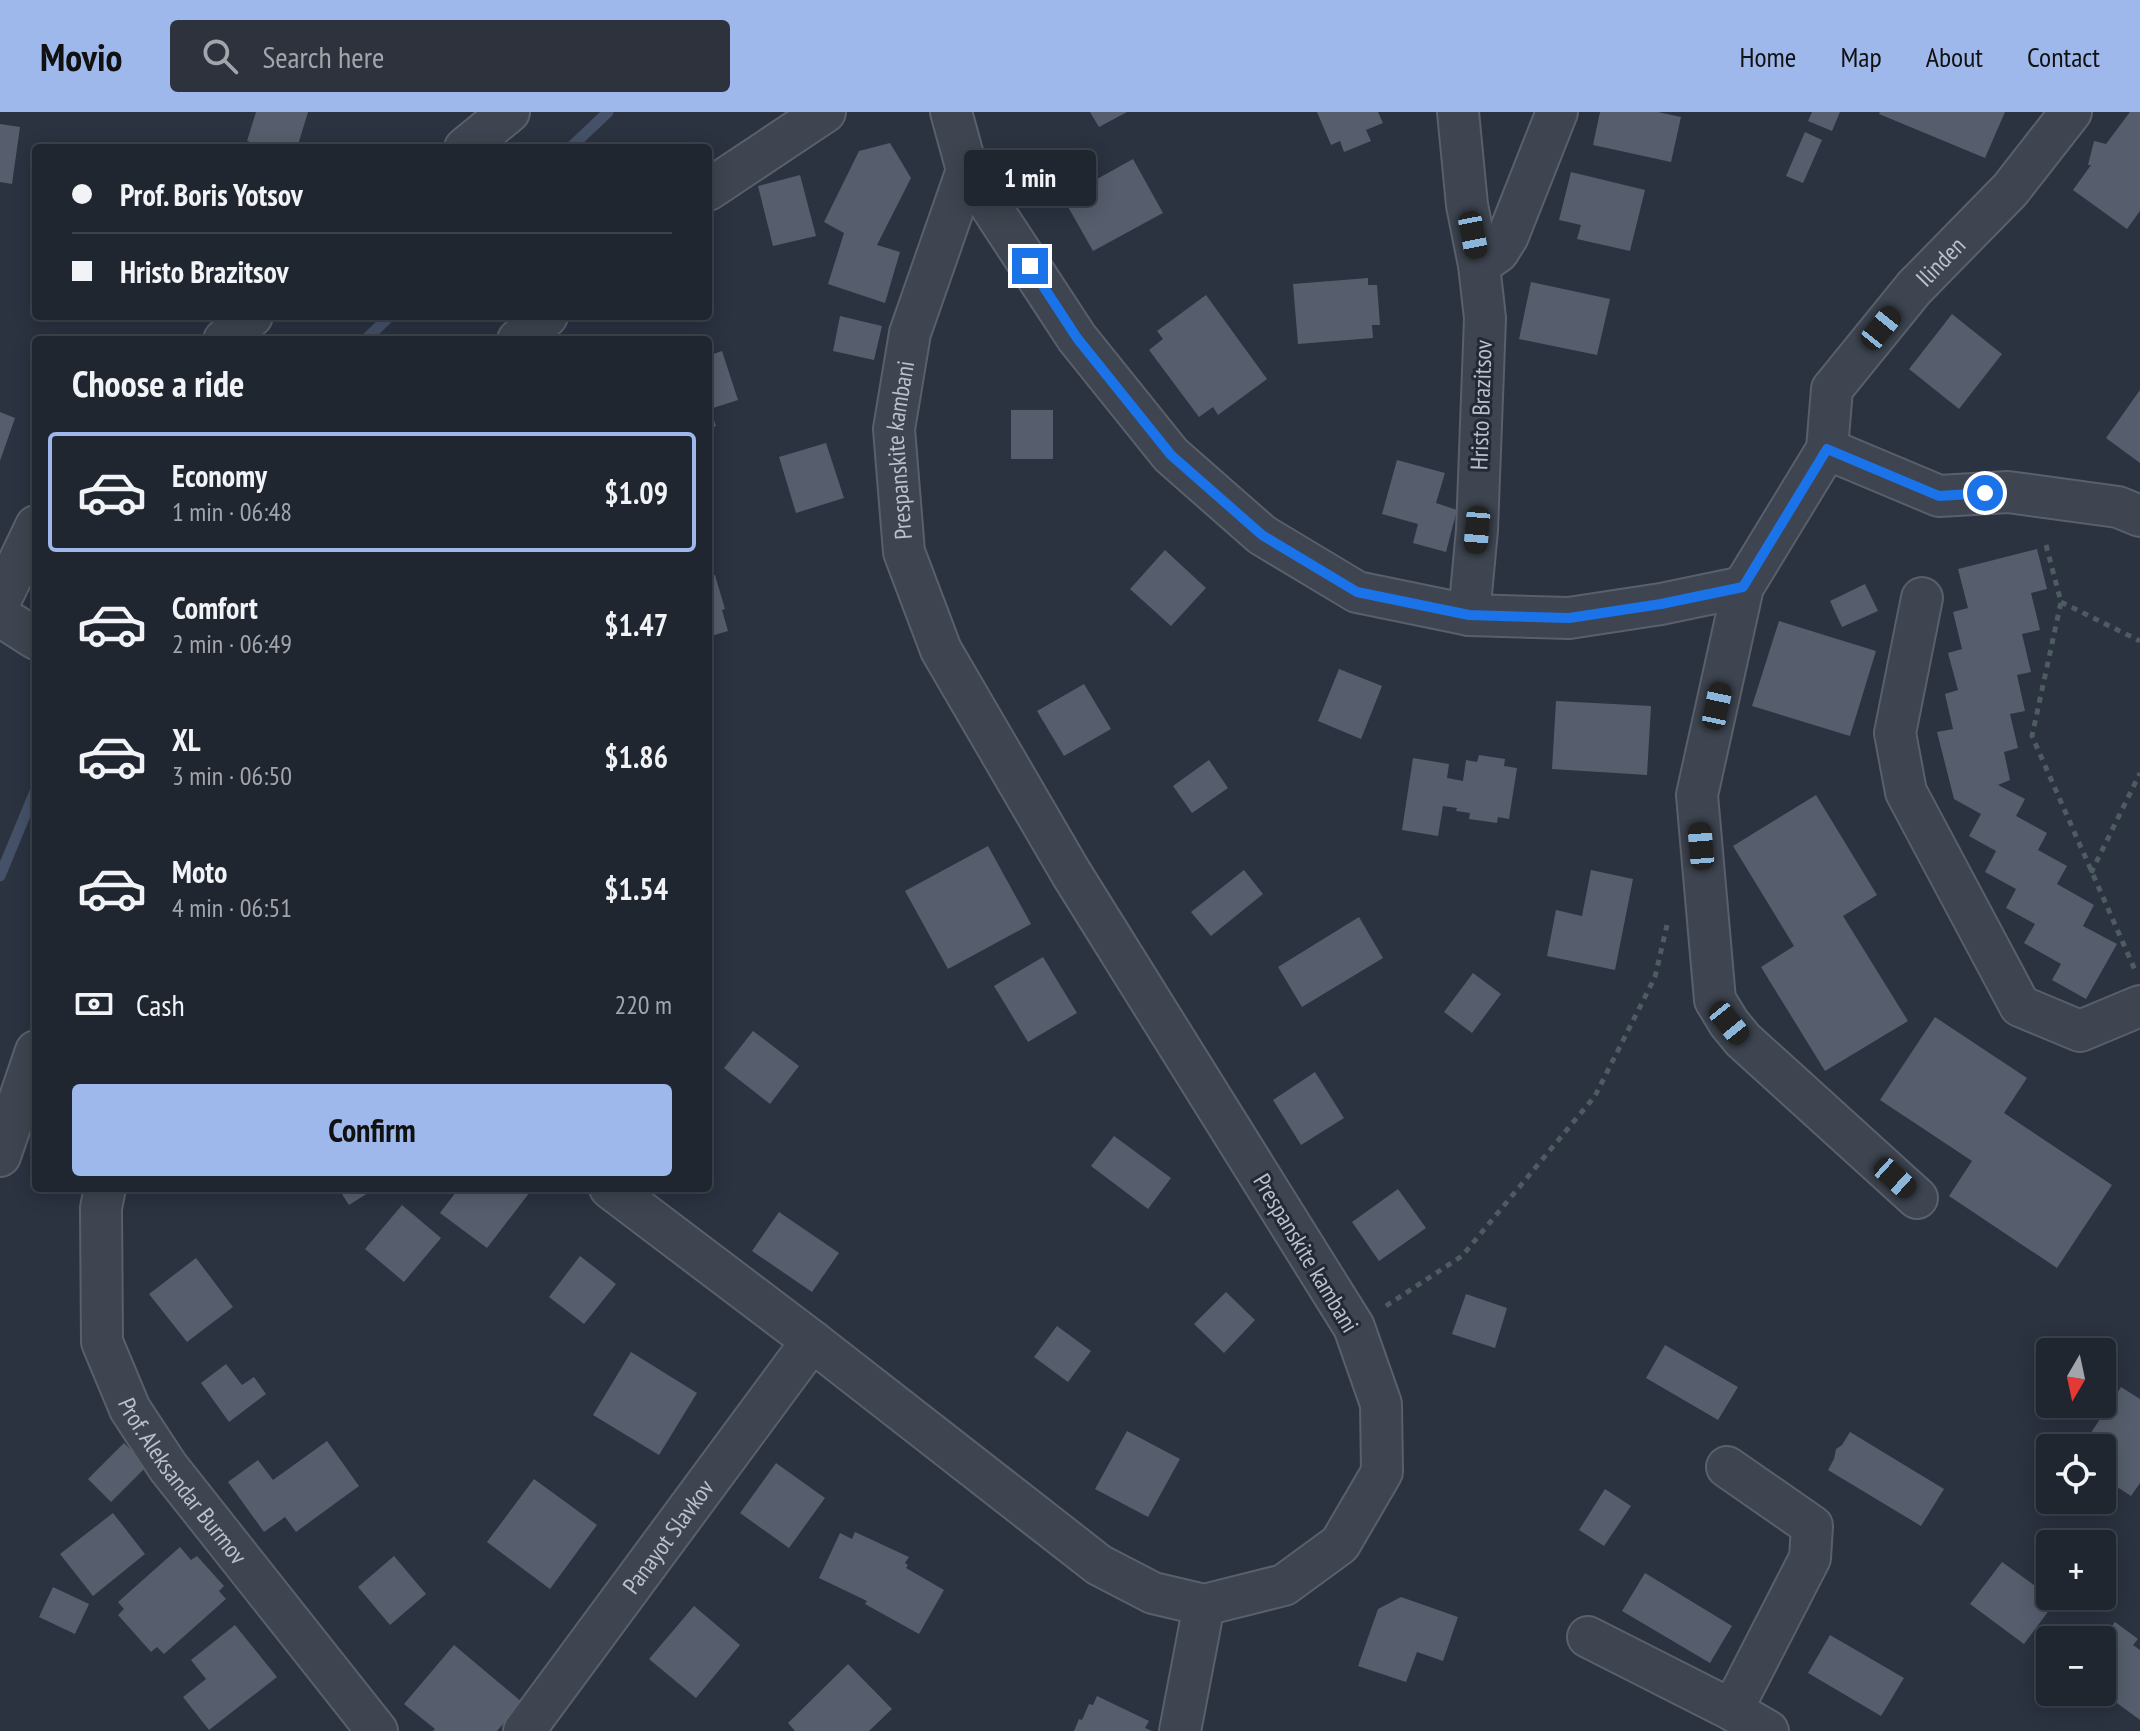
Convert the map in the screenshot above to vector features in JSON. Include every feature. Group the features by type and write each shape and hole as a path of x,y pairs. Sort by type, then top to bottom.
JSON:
{"street":[{"path":"470,144 509,112"},
{"path":"712,187 825,112"},
{"path":"951,112 967,170 1077,338 1171,455 1262,535 1357,592 1469,615 1569,618 1743,587"},
{"name":"Hristo Brazitsov","path":"1458,112 1467,205 1479,265 1485,318 1477,530 1469,615"},
{"path":"1479,265 1498,252 1508,236 1557,112"},
{"name":"Ilinden","path":"1917,1198 1743,1040 1715,1000 1697,795 1743,587 1827,449 1832,389 1914,288 2010,190 2071,112"},
{"name":"Prespanskite kambani","path":"615,1192 1099,1565 1153,1593 1204,1605 1284,1585 1340,1544 1382,1472 1381,1404 1354,1327 1071,873 956,676 941,650 904,552 894,429 910,333 967,170"},
{"path":"229,336 247,320"},
{"path":"523,336 542,320"},
{"path":"1827,449 1939,496 2008,492 2118,507 2140,516"},
{"path":"0,601 32,534"},
{"path":"1922,598 1895,733 1906,792 2020,1006 2080,1031 2140,1006"},
{"path":"0,616 32,636"},
{"path":"0,1156 32,1067"},
{"name":"Prof. Aleksandar Burmov","path":"104,1192 101,1208 102,1342 130,1409 168,1467 377,1731"},
{"name":"Panayot Slavkov","path":"524,1731 812,1341"},
{"path":"1727,1467 1812,1526 1810,1558 1732,1710"},
{"path":"1180,1731 1204,1605"},
{"path":"1588,1637 1768,1731"}],"path":[{"path":"2046,545 2061,602 2032,736 2140,982"},
{"path":"2061,602 2140,641"},
{"path":"2091,873 2140,773"},
{"path":"1354,1327 1462,1256 1595,1096 1655,977 1669,917"}],"building":[{"path":"256,112 308,112 298,144 257,144 247,141"},
{"path":"1090,112 1127,112 1099,127"},
{"path":"1317,112 1378,112 1383,123 1366,130 1371,141 1344,152 1340,141 1331,145"},
{"path":"1600,112 1658,112 1681,117 1671,162 1593,145"},
{"path":"1812,112 1840,112 1832,131 1808,121"},
{"path":"1880,112 2005,112 1985,158"},
{"path":"2130,112 2140,112 2140,211 2127,229 2073,190 2091,165 2088,165 2094,141 2106,144"},
{"path":"0,124 20,127 12,184 0,182"},
{"path":"1805,132 1822,140 1803,183 1786,176"},
{"path":"890,143 911,178 877,245 900,252 885,303 828,284 844,233 824,222 859,151"},
{"path":"1133,159 1163,213 1093,251 1063,198"},
{"path":"1571,172 1645,190 1630,251 1577,239 1581,225 1559,220"},
{"path":"800,175 816,236 773,246 758,186"},
{"path":"1368,278 1368,285 1377,285 1380,325 1372,325 1373,338 1298,344 1293,284"},
{"path":"1531,282 1610,299 1597,355 1519,339"},
{"path":"1206,295 1267,379 1218,415 1213,407 1199,417 1149,350 1163,339 1157,331"},
{"path":"1952,314 2002,354 1959,409 1909,369"},
{"path":"840,316 882,326 874,360 833,351"},
{"path":"722,351 738,400 712,408 712,355"},
{"path":"2140,390 2140,463 2106,438"},
{"path":"1011,410 1053,410 1053,459 1011,459"},
{"path":"0,412 15,418 0,461"},
{"path":"826,443 844,498 796,513 779,457"},
{"path":"1397,460 1445,473 1436,503 1457,510 1446,552 1413,543 1418,524 1382,514"},
{"path":"2037,549 2047,589 2031,593 2040,630 2022,634 2031,672 2017,675 2025,711 2010,714 2018,748 2004,752 2010,780 1998,785 2025,799 2016,816 2047,833 2038,850 2067,866 2057,884 2094,905 2083,926 2117,944 2086,999 2052,980 2061,964 2024,943 2035,924 2006,908 2016,889 1985,872 1996,851 1969,836 1981,814 1954,799 1937,732 1953,729 1945,694 1958,690 1948,653 1962,649 1953,612 1968,608 1958,569"},
{"path":"1165,550 1206,588 1171,626 1130,589"},
{"path":"712,575 715,575 725,609 722,610 728,631 712,636"},
{"path":"1865,584 1878,611 1842,627 1830,601"},
{"path":"1779,621 1876,651 1850,736 1752,706"},
{"path":"1339,669 1382,686 1361,739 1318,721"},
{"path":"1084,684 1111,729 1064,756 1037,711"},
{"path":"1556,701 1651,706 1647,775 1552,769"},
{"path":"1479,755 1505,759 1504,766 1517,768 1509,819 1498,817 1497,823 1469,819 1470,813 1443,806 1438,836 1402,830 1413,758 1449,764 1447,778 1463,781 1466,760 1477,762"},
{"path":"1209,760 1228,788 1192,813 1173,786"},
{"path":"1816,795 1877,895 1843,916 1908,1021 1825,1071 1761,967 1794,946 1733,846"},
{"path":"988,846 1031,924 948,969 905,891"},
{"path":"1244,870 1263,894 1211,936 1191,912"},
{"path":"1591,870 1633,879 1615,970 1547,956 1556,910 1582,916"},
{"path":"1359,917 1383,958 1302,1007 1278,967"},
{"path":"1043,957 1077,1013 1028,1042 994,986"},
{"path":"1473,973 1501,994 1472,1033 1444,1012"},
{"path":"1935,1017 2027,1078 2004,1113 2112,1185 2057,1268 1949,1196 1972,1161 1880,1100"},
{"path":"753,1031 799,1066 770,1104 724,1068"},
{"path":"1315,1072 1344,1118 1301,1145 1273,1100"},
{"path":"1114,1136 1171,1178 1148,1209 1091,1166"},
{"path":"1398,1189 1426,1228 1379,1261 1352,1222"},
{"path":"341,1192 370,1192 349,1205"},
{"path":"456,1192 530,1192 487,1248 440,1213"},
{"path":"402,1205 441,1238 404,1282 365,1249"},
{"path":"779,1212 839,1253 812,1292 752,1251"},
{"path":"580,1256 616,1284 584,1324 549,1297"},
{"path":"196,1258 233,1307 187,1342 149,1294"},
{"path":"1226,1292 1255,1320 1224,1353 1194,1324"},
{"path":"1466,1294 1507,1308 1495,1348 1452,1334"},
{"path":"1057,1326 1091,1351 1068,1382 1034,1357"},
{"path":"1665,1345 1738,1387 1718,1420 1646,1378"},
{"path":"631,1352 697,1393 659,1455 593,1415"},
{"path":"226,1364 242,1385 254,1377 266,1394 229,1422 201,1383"},
{"path":"2121,1387 2140,1399 2140,1483 2131,1496 2116,1486 2116,1434 2090,1434 2101,1418 2116,1418 2116,1395"},
{"path":"1127,1431 1180,1459 1148,1517 1095,1489"},
{"path":"1850,1432 1944,1489 1921,1526 1828,1470 1836,1449"},
{"path":"327,1441 359,1486 296,1532 285,1517 264,1532 228,1482 258,1460 273,1480"},
{"path":"124,1443 147,1466 111,1502 88,1479"},
{"path":"776,1463 825,1498 789,1548 740,1513"},
{"path":"534,1479 597,1525 550,1589 487,1542"},
{"path":"1605,1489 1631,1506 1604,1546 1579,1530"},
{"path":"113,1513 145,1554 93,1596 60,1554"},
{"path":"855,1532 909,1557 906,1568 944,1590 919,1634 865,1604 867,1601 819,1578 840,1533 852,1539"},
{"path":"180,1547 191,1560 197,1556 224,1586 219,1591 226,1599 164,1654 157,1647 151,1652 118,1615 124,1609 118,1602"},
{"path":"394,1556 426,1594 390,1625 358,1587"},
{"path":"2002,1562 2036,1587 2036,1610 2049,1610 2024,1644 1970,1604"},
{"path":"1645,1573 1732,1626 1710,1663 1622,1611"},
{"path":"53,1587 89,1604 75,1634 39,1617"},
{"path":"1401,1597 1458,1617 1443,1661 1417,1652 1406,1682 1358,1666 1378,1609"},
{"path":"694,1606 740,1645 696,1698 649,1659"},
{"path":"2115,1622 2138,1639 2133,1645 2140,1650 2140,1720 2116,1702 2116,1626 2112,1626"},
{"path":"235,1625 277,1677 209,1730 183,1697 206,1679 191,1660"},
{"path":"1830,1635 1904,1678 1881,1716 1808,1673"},
{"path":"454,1645 522,1702 497,1731 433,1731 435,1729 404,1704"},
{"path":"848,1664 892,1709 869,1731 795,1731 788,1723"},
{"path":"1097,1696 1149,1721 1145,1728 1152,1731 1074,1731 1079,1719 1082,1720 1089,1704 1093,1705"}],"waterway":[{"path":"574,144 608,112"},
{"path":"369,336 386,320"},
{"path":"0,876 32,799"}],"route":[{"path":"1030,266 1077,338 1171,455 1262,535 1357,592 1469,615 1569,618 1743,587 1827,449 1939,496 1985,493"}]}
